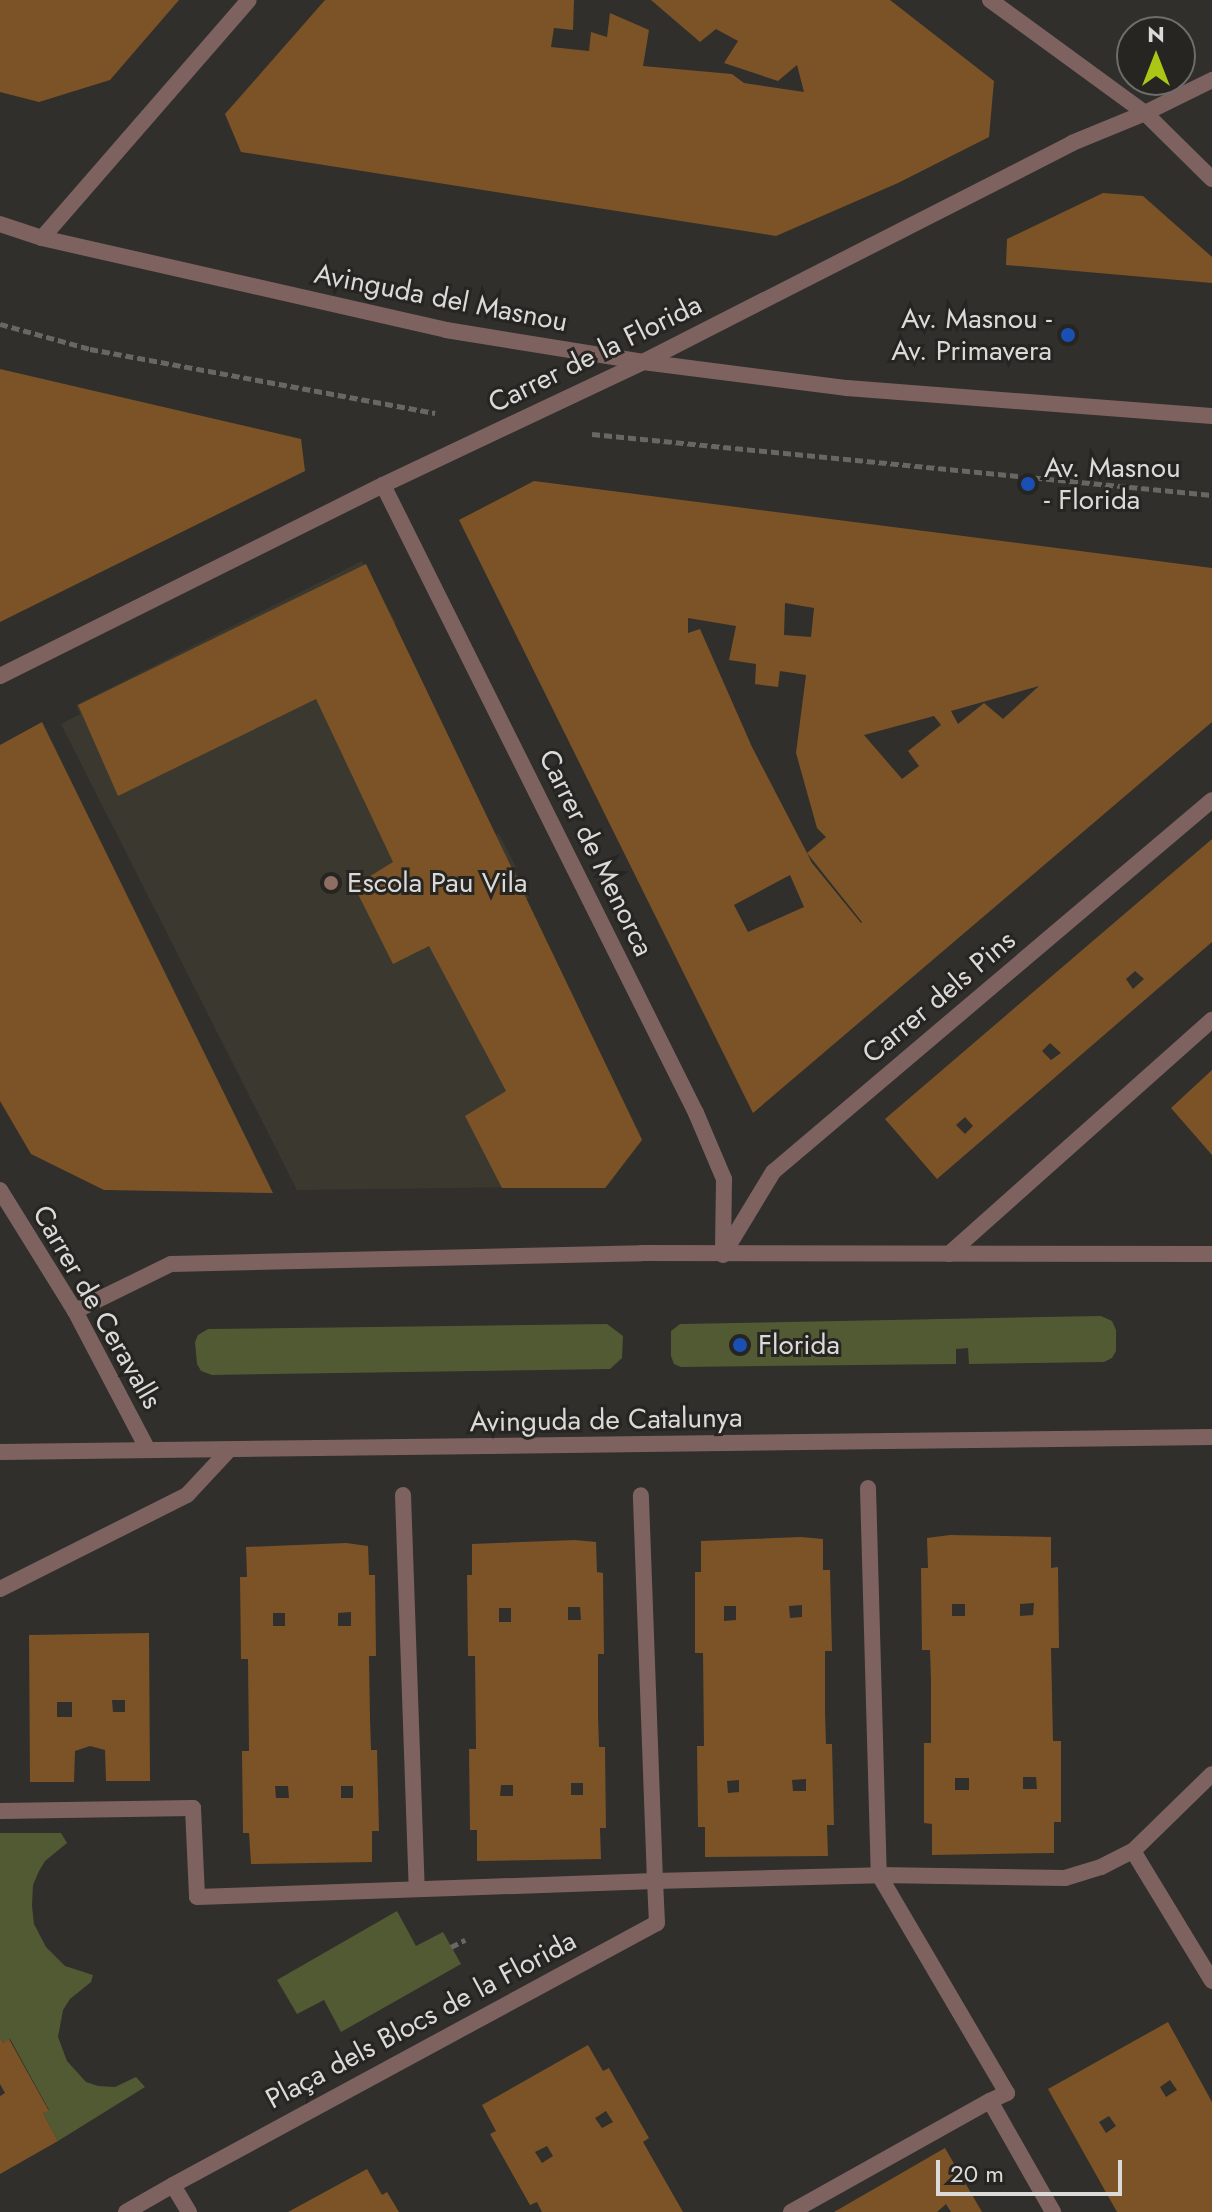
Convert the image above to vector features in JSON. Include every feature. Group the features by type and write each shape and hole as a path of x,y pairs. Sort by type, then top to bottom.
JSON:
{"street":[{"path":"42,238 249,0"},
{"path":"990,0 1145,113 1212,179"},
{"name":"Carrer de la Florida","path":"0,676 383,485 643,362 1072,143 1145,113 1212,80"},
{"name":"Avinguda del Masnou","path":"0,224 42,238 446,330 643,362 847,388 1212,416"},
{"name":"Carrer de Menorca","path":"383,485 696,1113 724,1179 723,1255"},
{"name":"Carrer dels Pins","path":"723,1255 773,1172 1212,800"},
{"path":"949,1254 1212,1020"},
{"name":"Carrer de Ceravalls","path":"0,1190 75,1311 148,1450"},
{"path":"75,1311 171,1264 642,1253 1212,1254"},
{"name":"Avinguda de Catalunya","path":"0,1452 1212,1437"},
{"path":"0,1589 187,1495 228,1451"},
{"path":"791,2212 1007,2093 879,1875 868,1488"},
{"path":"403,1495 417,1889"},
{"name":"Plaça dels Blocs de la Florida","path":"126,2212 657,1923 641,1495"},
{"name":"Plaça dels Blocs de la Florida","path":"0,1811 193,1808 197,1897 879,1875 1065,1878 1101,1867 1133,1851 1212,1774"},
{"path":"1133,1851 1212,1981"},
{"path":"990,2101 1053,2212"},
{"path":"173,2185 189,2212"}],"path":[{"path":"451,1947 465,1940"}],"shaded area":[{"name":"Escola Pau Vila","path":"362,561 396,623 394,625 496,835 499,834 516,867 514,869 529,898 525,901 642,1138 608,1186 297,1190 61,724 80,714 76,705"}],"green space":[{"path":"1101,1316 1112,1321 1116,1330 1116,1351 1112,1358 1104,1362 969,1364 968,1348 956,1349 956,1364 681,1367 674,1364 671,1356 671,1331 680,1324"},
{"path":"607,1324 623,1336 622,1358 610,1369 212,1375 201,1371 197,1364 195,1342 198,1335 208,1329"},
{"path":"0,1833 61,1833 67,1843 45,1861 39,1871 33,1885 32,1906 34,1924 46,1947 65,1966 93,1975 91,1982 70,1999 63,2010 58,2037 67,2061 86,2082 98,2086 115,2087 136,2077 145,2087 58,2141 43,2113 49,2110 10,2039 3,2043 0,2037"},
{"path":"397,1911 416,1946 443,1932 461,1964 341,2032 324,2000 297,2014 277,1980"}],"building":[{"path":"0,0 179,0 110,80 39,102 0,92"},
{"path":"325,0 574,0 573,30 554,28 551,47 589,51 591,32 607,37 610,13 649,30 643,66 732,74 744,83 804,92 797,65 778,81 724,63 738,41 716,29 700,42 651,0 890,0 994,81 989,137 898,183 776,236 241,152 225,114"},
{"path":"1103,193 1143,196 1212,257 1212,283 1006,265 1007,239"},
{"path":"0,369 301,439 305,471 0,622"},
{"path":"534,481 1212,568 1212,722 753,1113 459,520","holes":["785,603 814,608 811,637 784,635","688,618 736,626 729,660 756,664 755,684 778,687 780,671 806,675 796,753 817,828 826,837 807,853 752,747 700,629 688,633","1039,686 1003,719 984,703 958,724 951,711","934,716 941,725 908,751 919,766 902,779 864,735","807,853 862,922 812,863","790,875 804,907 748,932 734,905"]},
{"path":"366,564 642,1140 605,1188 502,1188 465,1116 506,1091 429,946 393,964 354,886 393,862 316,699 118,796 78,705"},
{"path":"42,722 273,1193 104,1190 31,1154 0,1101 0,745"},
{"path":"1212,839 1212,942 937,1179 885,1119","holes":["1135,971 1144,979 1133,989 1126,979","1050,1043 1061,1053 1051,1060 1042,1051","965,1117 973,1126 965,1134 956,1125"]},
{"path":"1212,1070 1212,1155 1171,1108"},
{"path":"950,1535 1051,1537 1051,1568 1058,1567 1059,1648 1051,1648 1053,1741 1061,1741 1061,1822 1054,1822 1054,1853 932,1855 932,1824 924,1823 924,1743 931,1743 930,1650 922,1650 921,1568 928,1568 927,1538","holes":["1034,1603 1033,1615 1020,1616 1020,1604","952,1604 965,1604 965,1616 952,1616","1023,1777 1036,1777 1037,1789 1023,1789","955,1778 969,1778 969,1790 955,1790"]},
{"path":"823,1539 823,1570 830,1570 832,1651 825,1651 826,1744 832,1744 834,1825 827,1825 828,1856 705,1857 705,1827 698,1827 697,1746 704,1746 703,1653 695,1653 695,1572 701,1572 701,1541","holes":["802,1605 802,1617 790,1618 789,1606","724,1606 736,1606 736,1620 724,1621","806,1779 806,1791 793,1791 792,1780","739,1780 739,1792 728,1793 727,1781"]},
{"path":"596,1542 597,1572 603,1573 604,1654 598,1654 598,1715 599,1747 605,1747 606,1828 600,1828 601,1859 477,1861 477,1830 470,1830 469,1749 476,1749 475,1656 468,1656 467,1575 472,1575 472,1544","holes":["568,1607 580,1607 581,1620 568,1620","499,1608 511,1608 511,1622 499,1622","571,1783 583,1783 583,1795 571,1795","501,1785 513,1785 513,1796 500,1796"]},
{"path":"346,1543 368,1546 369,1575 375,1575 376,1656 369,1656 371,1750 377,1750 379,1831 372,1831 372,1862 251,1864 249,1833 243,1833 242,1751 249,1751 248,1659 241,1659 240,1577 247,1577 246,1547","holes":["351,1612 351,1626 338,1626 338,1613","273,1613 285,1613 285,1626 273,1626","275,1786 288,1786 289,1798 276,1798","341,1786 353,1786 353,1798 341,1798"]},
{"path":"149,1633 150,1781 106,1781 105,1750 90,1746 75,1751 74,1782 30,1782 29,1635","holes":["112,1700 125,1700 125,1712 113,1712","57,1702 72,1702 72,1717 57,1717"]},
{"path":"1168,2022 1212,2102 1212,2212 1117,2212 1048,2089","holes":["1170,2080 1177,2090 1166,2097 1160,2087","1109,2116 1116,2126 1106,2133 1099,2122"]},
{"path":"0,2037 3,2043 9,2039 49,2111 43,2113 58,2141 0,2174 0,2096 5,2093 0,2084"},
{"path":"588,2045 603,2071 609,2068 649,2138 643,2142 683,2212 542,2212 537,2202 530,2205 490,2134 496,2131 482,2105","holes":["606,2111 613,2122 602,2128 595,2118","547,2146 553,2156 542,2163 535,2152"]},
{"path":"945,2148 982,2212 951,2212 946,2204 937,2212 834,2212"},
{"path":"367,2169 382,2195 387,2192 399,2212 288,2212"}],"place":[{"name":"Av. Masnou - Av. Primavera","path":"1068,335"},
{"name":"Av. Masnou - Florida","path":"1028,484"},
{"name":"Escola Pau Vila","path":"331,883"},
{"name":"Florida","path":"740,1345"}]}
